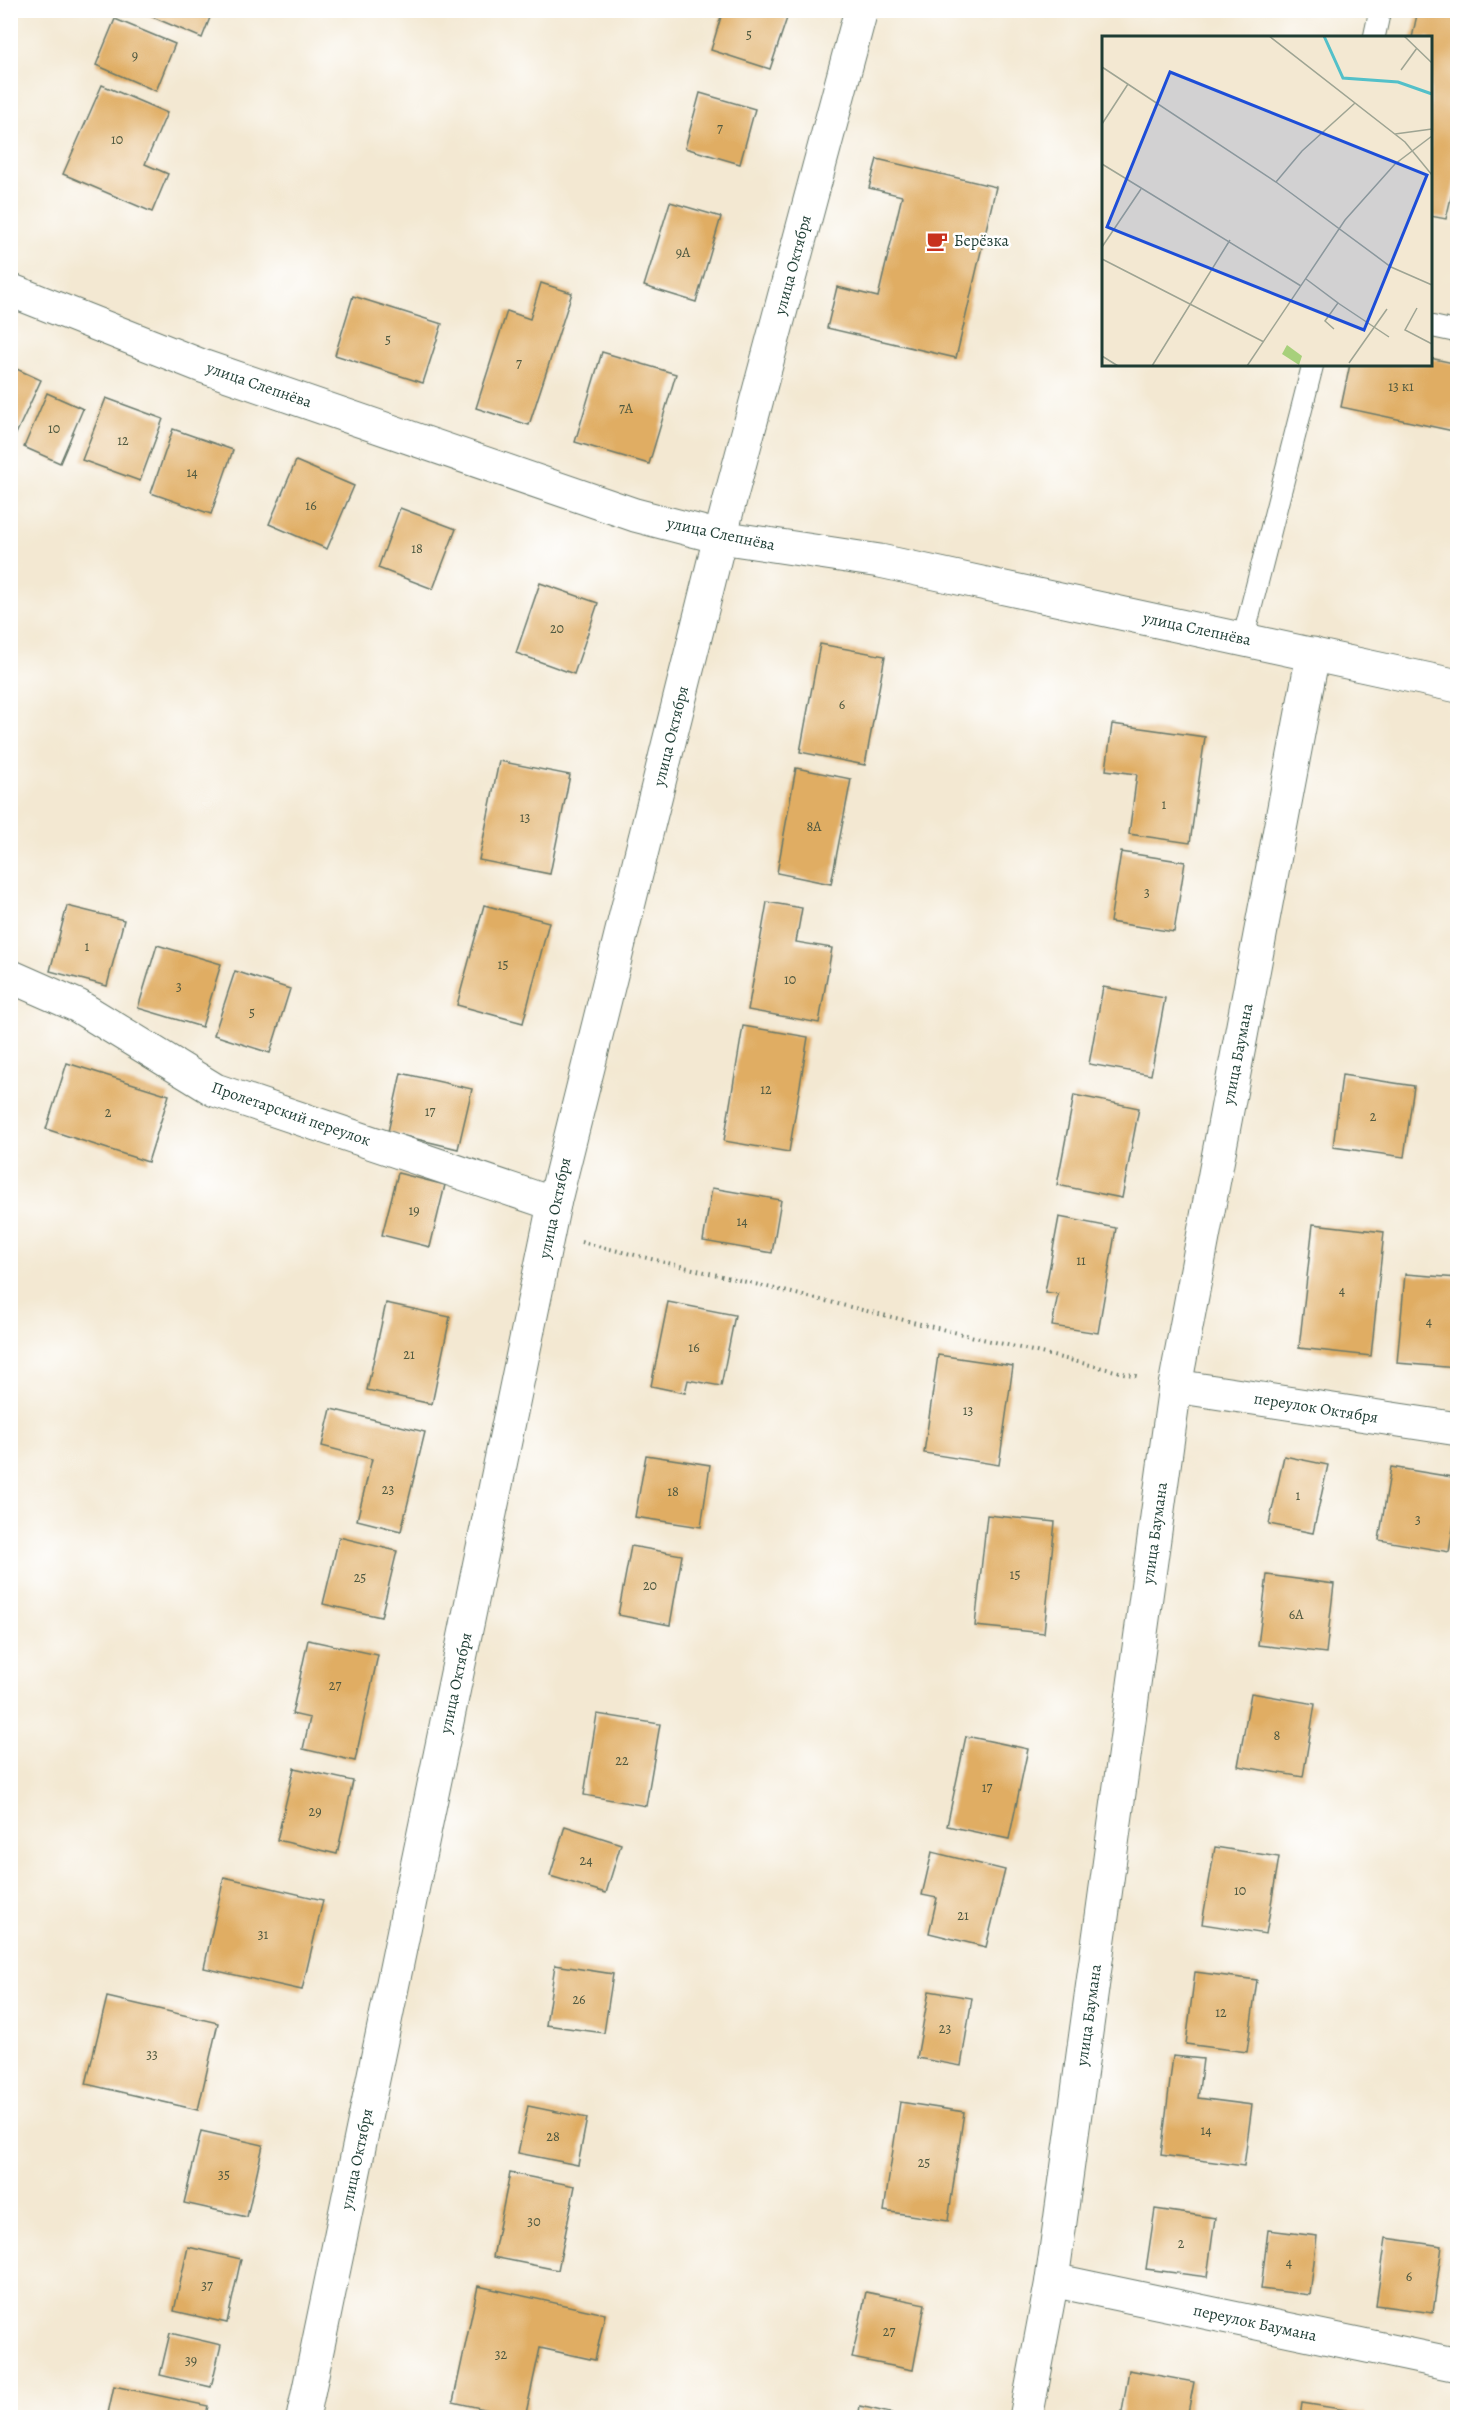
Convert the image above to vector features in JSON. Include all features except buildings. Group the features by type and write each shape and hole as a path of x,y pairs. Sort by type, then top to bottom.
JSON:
{"street":[{"name":"улица Октября","path":"303,2418 552,1219 720,537 861,10"},
{"name":"улица Слепнёва","path":"10,290 213,370 635,515 720,537 880,561 1458,686"},
{"name":"улица Баумана","path":"1026,2418 1052,2280 1175,1386 1313,654"},
{"name":"Пролетарский переулок","path":"10,976 78,1006 215,1090 552,1219"},
{"name":"переулок Октября","path":"1175,1386 1458,1429"},
{"name":"переулок Баумана","path":"1052,2280 1458,2365"}],"lane":[{"path":"1374,36 1380,10"},
{"path":"1432,326 1458,332"},
{"path":"1243,639 1312,366"}],"path":[{"path":"552,1219 1175,1386"}],"place":[{"name":"Берёзка","path":"937,241"}]}
